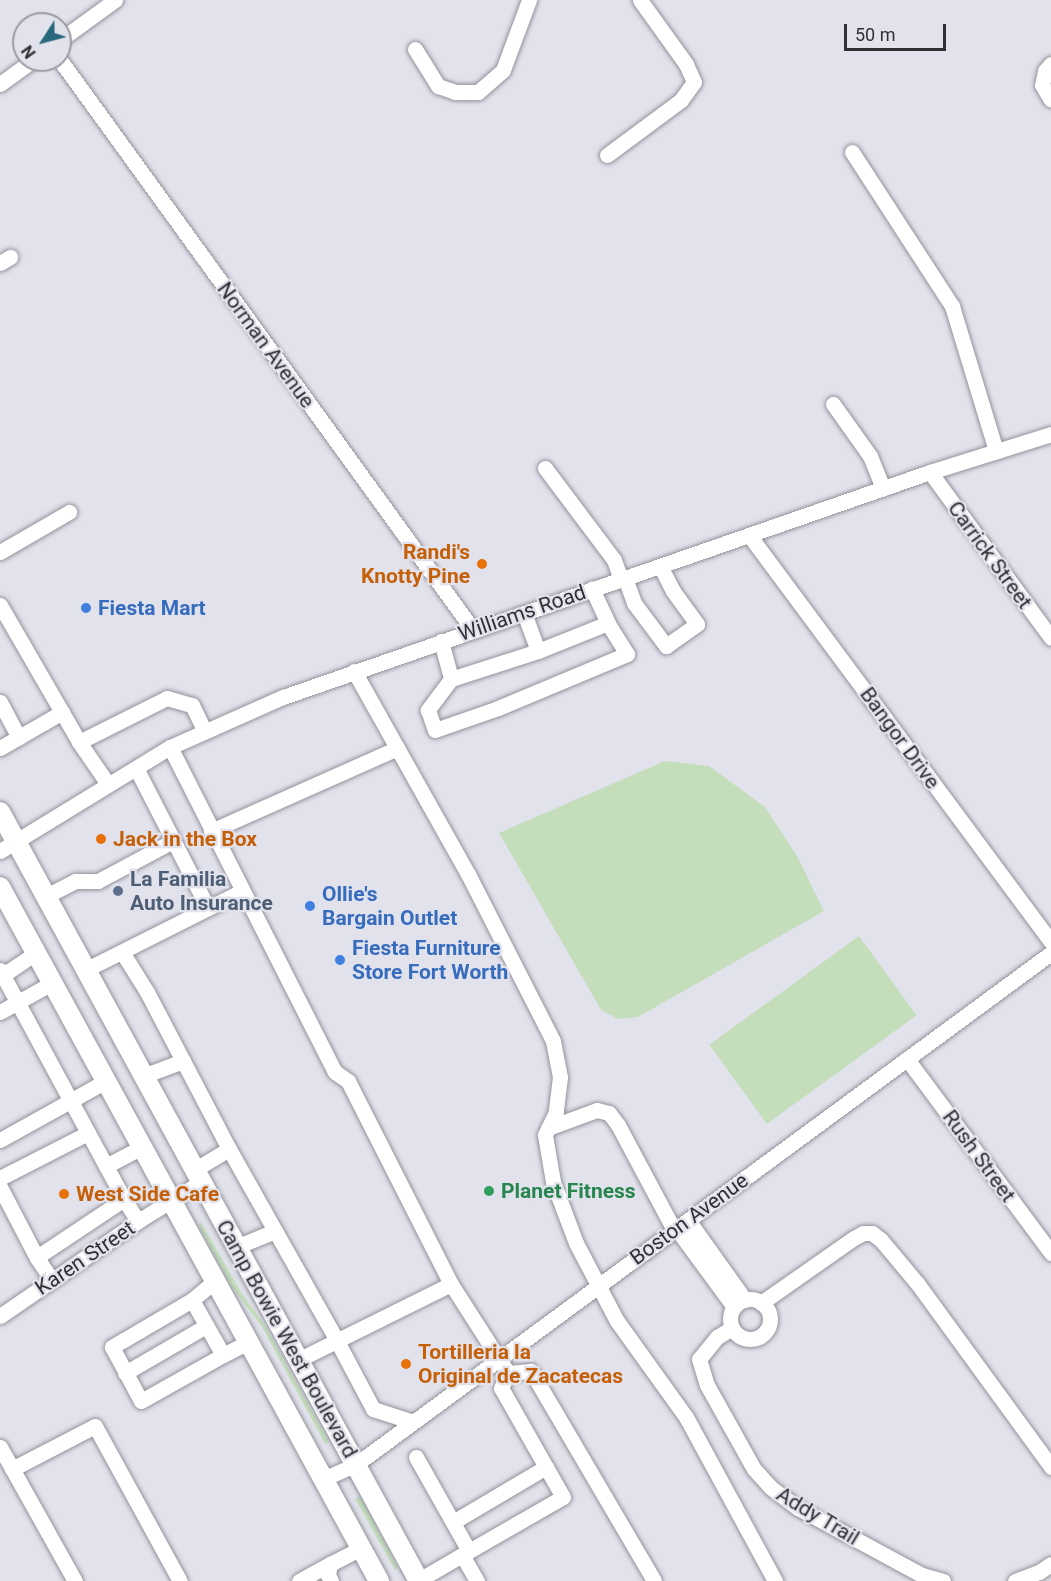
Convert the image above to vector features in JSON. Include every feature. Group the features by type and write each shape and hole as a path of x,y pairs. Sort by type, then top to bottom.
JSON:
{"main road":[{"name":"Camp Bowie West Boulevard","path":"0,812 8,846 46,896 419,1580"},
{"name":"Camp Bowie West Boulevard","path":"0,887 5,908 36,953 379,1581"}],"street":[{"path":"72,31 115,0"},
{"path":"415,49 438,86 455,92 478,92 503,70 529,0"},
{"path":"607,155 681,100 694,82 686,64 640,0"},
{"path":"1051,64 1045,71 1042,85 1051,100"},
{"path":"0,84 16,72"},
{"name":"Norman Avenue","path":"69,72 472,630"},
{"path":"852,152 952,306 996,451"},
{"path":"833,404 870,456 883,488"},
{"name":"Williams Road","path":"8,846 170,747 204,730 354,671 930,472 1051,434"},
{"path":"545,468 614,560 634,603 666,646 697,624 673,591 660,566"},
{"name":"Carrick Street","path":"930,472 1051,638"},
{"path":"0,552 69,512"},
{"name":"Bangor Drive","path":"749,535 1051,942"},
{"path":"592,589 608,623 627,654 507,704 435,730 428,710 451,679 538,651 608,623"},
{"path":"0,605 79,742 108,784"},
{"path":"524,613 538,651"},
{"path":"441,641 451,679"},
{"path":"354,671 468,874 554,1041 560,1077 556,1112 545,1135 553,1182 576,1243 617,1321 686,1417 775,1581"},
{"path":"79,742 167,698 192,705 204,730"},
{"path":"0,702 19,737"},
{"path":"0,748 62,712"},
{"path":"170,747 335,1072 348,1081 451,1284 497,1360 508,1373"},
{"path":"211,831 398,748"},
{"path":"136,768 208,908"},
{"path":"46,896 75,881 98,881 173,841"},
{"path":"85,970 242,891"},
{"path":"122,952 337,1341 372,1409 413,1422"},
{"path":"36,953 1,972 138,1221"},
{"name":"Boston Avenue","path":"323,1479 355,1465 1051,953"},
{"path":"0,1012 52,983"},
{"name":"Rush Street","path":"907,1059 1051,1253"},
{"path":"143,1076 183,1061"},
{"path":"0,1140 69,1099 106,1081"},
{"path":"548,1128 597,1110 609,1113 679,1226 740,1304"},
{"path":"0,1178 88,1133"},
{"path":"106,1166 142,1147"},
{"name":"Karen Street","path":"0,1316 171,1200 229,1149"},
{"path":"0,1187 37,1257 52,1280"},
{"path":"37,1257 124,1199"},
{"path":"236,1247 275,1231"},
{"path":"761,1303 770,1320 765,1332 748,1339 736,1334 732,1328 730,1316 740,1304 761,1303 854,1238 863,1233 872,1233 881,1240 917,1283 1051,1467"},
{"path":"215,1281 192,1300 112,1347 125,1373 141,1401 248,1342"},
{"path":"298,1360 451,1284"},
{"path":"192,1300 223,1355"},
{"path":"125,1373 206,1326"},
{"name":"Addy Trail","path":"732,1328 717,1337 699,1359 707,1385 754,1469 770,1487 798,1508 922,1575 943,1581"},
{"path":"508,1373 531,1371 654,1581"},
{"path":"419,1580 562,1497 501,1388 508,1373"},
{"path":"12,1469 95,1426 180,1581"},
{"path":"0,1447 75,1581"},
{"path":"416,1457 453,1522 477,1581"},
{"path":"453,1522 546,1467"},
{"path":"299,1581 361,1548"},
{"path":"330,1564 328,1575 332,1581"},
{"path":"1015,1581 1039,1572 1051,1564"}],"green space":[{"path":"665,761 709,766 765,807 797,856 824,911 638,1017 618,1019 601,1010 499,833"},
{"path":"859,936 917,1015 767,1124 709,1045"},
{"path":"201,1222 241,1292 266,1327 329,1442 325,1444 262,1327 231,1286 198,1224"},
{"path":"360,1496 398,1568 395,1570 355,1499"}],"place":[{"name":"Randi's Knotty Pine","path":"482,564"},
{"name":"Fiesta Mart","path":"86,608"},
{"name":"Jack in the Box","path":"101,839"},
{"name":"La Familia Auto Insurance","path":"118,891"},
{"name":"Ollie's Bargain Outlet","path":"310,906"},
{"name":"Fiesta Furniture Store Fort Worth","path":"340,960"},
{"name":"Planet Fitness","path":"489,1191"},
{"name":"West Side Cafe","path":"64,1194"},
{"name":"Tortilleria la Original de Zacatecas","path":"406,1364"}]}
